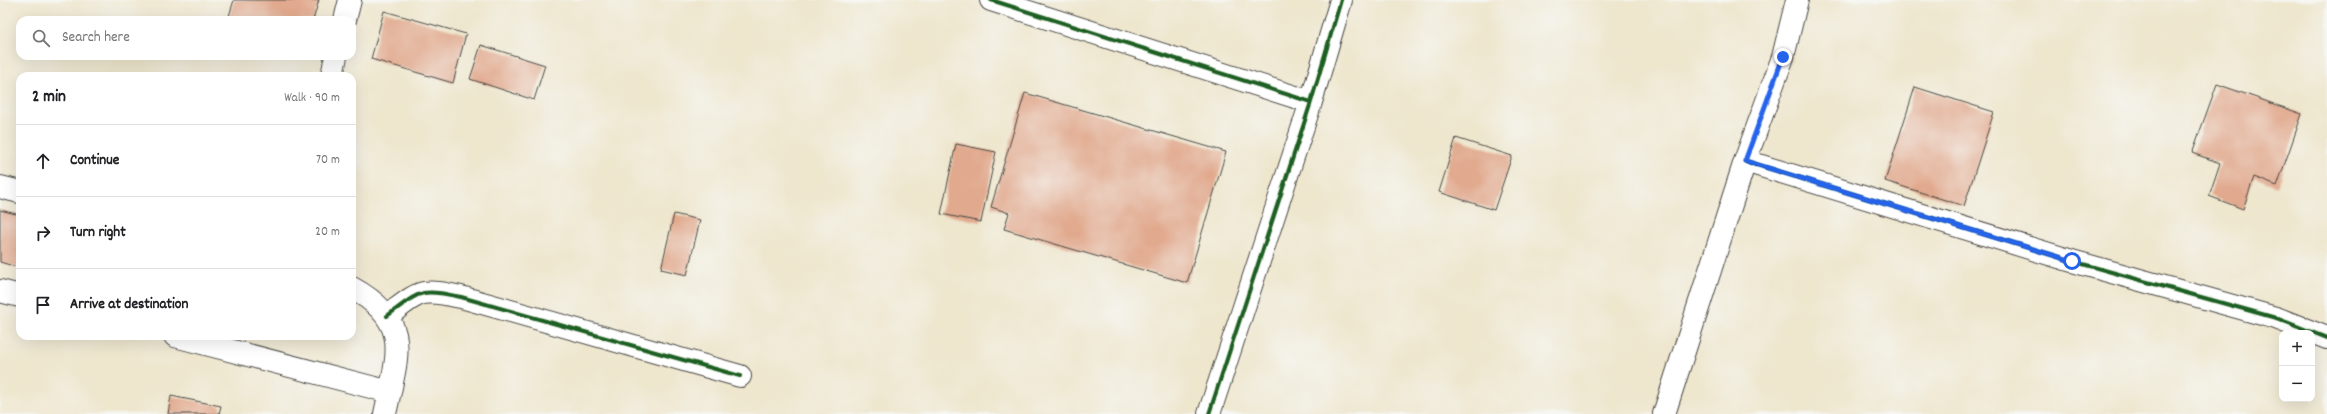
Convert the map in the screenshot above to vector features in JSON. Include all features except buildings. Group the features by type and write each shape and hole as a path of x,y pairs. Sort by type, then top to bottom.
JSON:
{"street":[{"path":"346,16 350,0"},
{"path":"991,0 1311,102"},
{"path":"1209,414 1311,102 1341,0"},
{"path":"1664,414 1745,161 1783,57 1797,0"},
{"path":"333,72 335,60"},
{"path":"1745,161 2072,261 2276,318 2327,338"},
{"path":"0,187 16,191"},
{"path":"356,290 372,299 388,316 398,340 386,414"},
{"path":"0,291 16,295"},
{"path":"388,316 419,293 436,292 740,376"},
{"path":"190,340 390,392"}],"cycle path":[{"path":"991,0 1311,102 1341,0"},
{"path":"1209,414 1311,102"},
{"path":"1745,161 2072,261 2276,318 2327,338"},
{"path":"387,316 407,301 421,294 428,292 447,294 740,376"}],"route":[{"path":"1783,57 1745,161 2072,261"}]}
